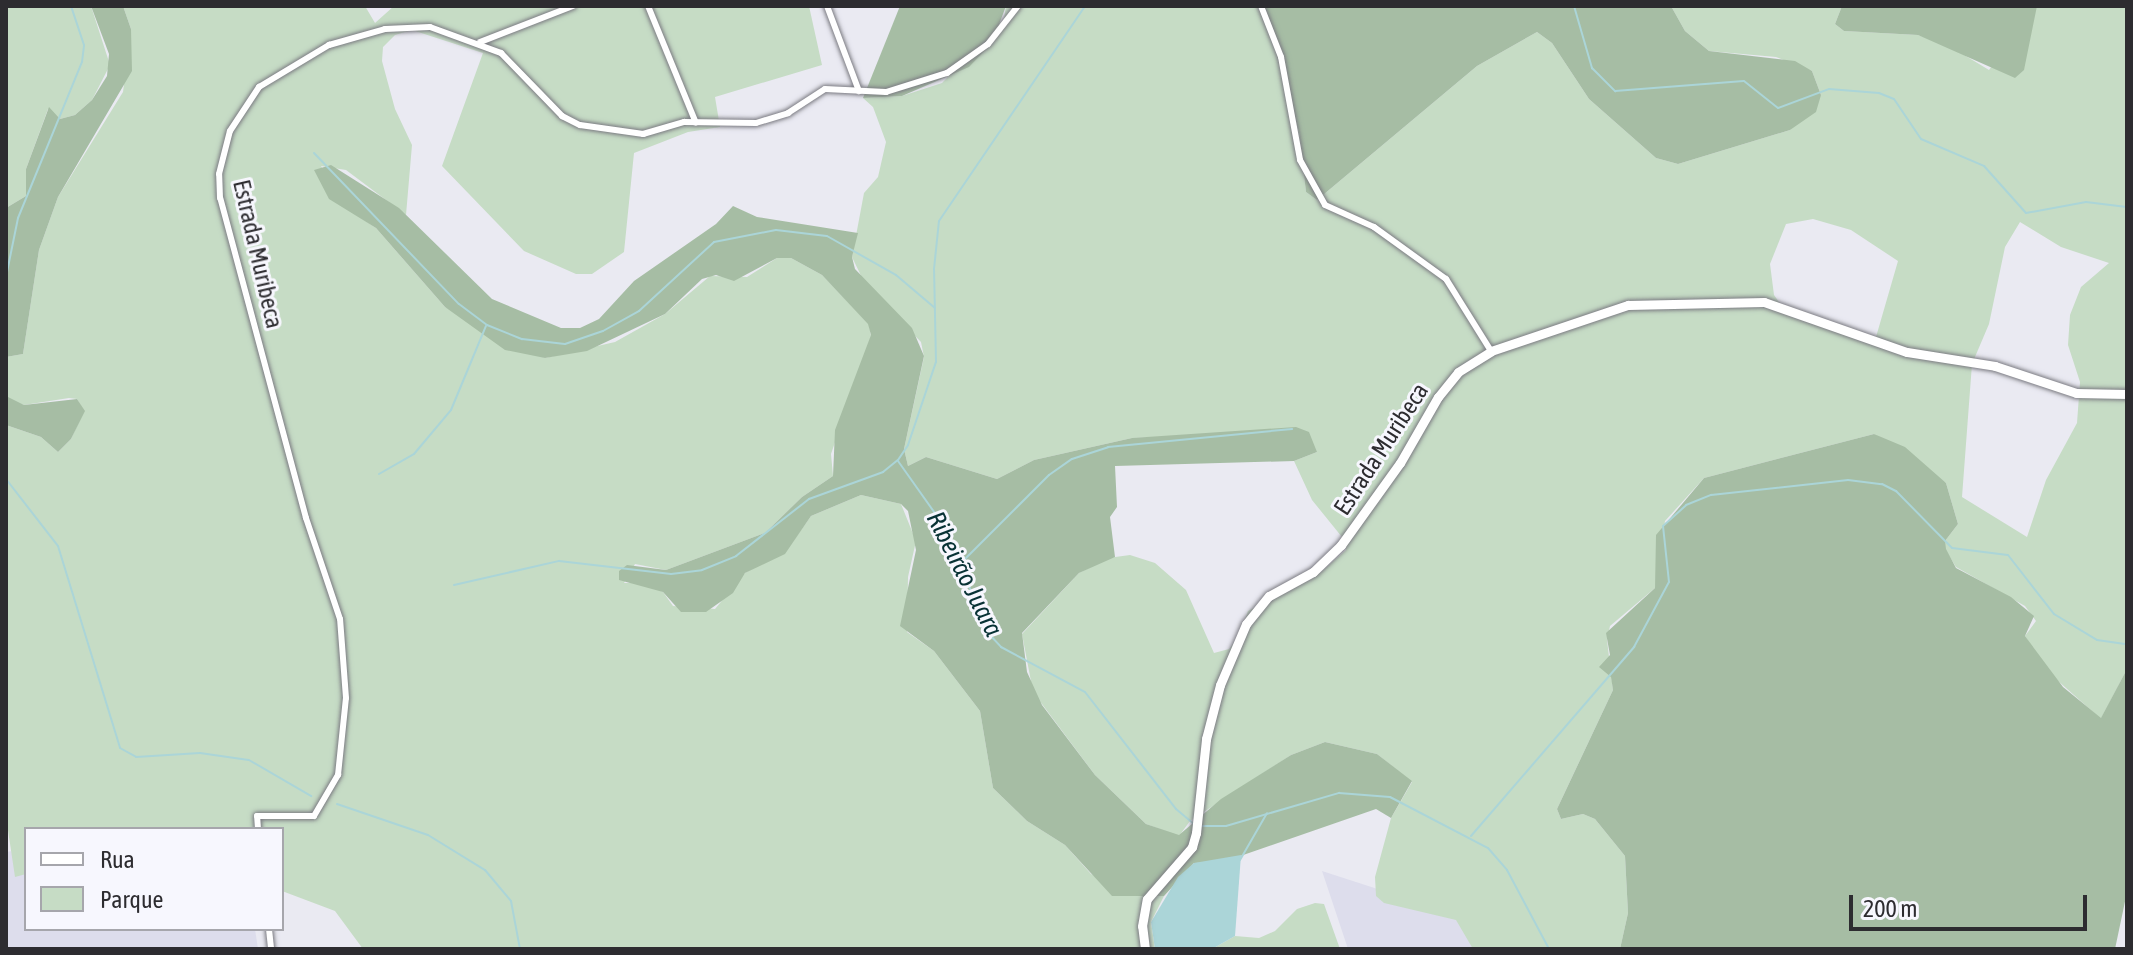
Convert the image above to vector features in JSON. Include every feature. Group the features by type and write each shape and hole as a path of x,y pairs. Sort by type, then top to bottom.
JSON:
{"street":[{"path":"480,42 573,6"},
{"path":"648,6 696,123"},
{"path":"827,6 859,91"},
{"name":"Estrada Muribeca","path":"258,827 257,816 314,816 338,775 346,698 340,619 306,518 225,221 219,186 223,151 259,87 329,45 407,26 430,27 480,42 515,64 562,116 580,125 643,134 684,122 756,123 788,113 825,89 900,90 954,69 988,44 1018,6"},
{"path":"1261,6 1281,57 1300,160 1325,205 1374,227 1446,279 1491,351"},
{"name":"Estrada Muribeca","path":"1145,949 1142,926 1147,899 1192,847 1206,739 1220,685 1246,624 1269,596 1313,572 1341,545 1400,463 1431,405 1458,372 1491,351 1628,305 1764,302 1907,352 1995,366 2076,393 2127,394"}],"shaded area":[{"path":"24,849 24,931 255,931 258,949 6,949 6,852"},
{"path":"1322,871 1464,917 1490,949 1348,949"}],"green space":[{"path":"6,6 91,6 110,65 92,100 75,115 60,119 48,109 26,169 26,196 6,208"},
{"path":"91,6 123,6 131,29 132,71 58,197 39,250 23,354 6,357 6,208 26,196 26,169 49,107 60,119 75,115 92,100 107,76 109,54"},
{"path":"123,6 365,6 375,23 394,6 809,6 822,65 715,97 720,127 688,132 634,153 624,252 592,274 576,274 524,251 442,166 483,53 412,30 395,35 383,47 382,61 395,109 412,145 406,215 346,170 321,166 349,210 376,228 445,307 545,358 615,342 665,314 710,276 747,277 777,258 791,258 822,275 869,324 871,336 831,454 833,476 802,497 765,533 666,570 635,564 624,583 646,583 663,592 673,606 715,609 745,573 789,547 811,516 861,495 901,504 916,541 908,577 907,632 934,651 980,711 993,788 1027,821 1065,845 1091,874 1131,895 1164,896 1151,922 1155,949 363,949 335,911 284,892 284,827 24,827 24,875 15,877 6,817 6,425 41,437 58,452 71,439 84,411 77,399 24,405 11,401 6,396 6,357 23,354 39,250 58,197 123,92 131,29"},
{"path":"900,6 1006,6 992,43 969,67 902,96 863,98"},
{"path":"1006,6 1262,6 1299,132 1306,192 1317,200 1477,66 1537,32 1552,43 1589,99 1656,158 1678,164 1790,130 1821,95 1812,71 1776,57 1709,51 1685,31 1671,6 1842,6 1835,24 1844,31 1918,35 1946,44 1989,70 2037,6 2127,6 2127,669 2101,719 2048,672 2025,636 2036,621 2025,606 1956,567 1945,549 1945,541 1958,524 1946,483 1874,434 1704,478 1665,521 1655,588 1610,626 1607,640 1613,690 1557,809 1561,819 1583,814 1595,819 1625,856 1628,913 1620,949 1473,949 1456,920 1384,903 1376,896 1375,877 1391,818 1412,782 1377,754 1325,742 1291,755 1190,821 1179,836 1146,824 1095,775 1033,692 1022,634 1079,573 1108,558 1130,555 1155,563 1186,590 1214,653 1229,649 1239,636 1248,611 1321,572 1346,550 1346,542 1312,500 1294,461 1317,452 1204,436 1132,438 1034,460 997,479 926,457 908,466 904,449 924,357 921,342 865,284 852,257 864,193 878,177 886,142 873,107 863,98 902,96 942,83 1004,19","holes":["1813,219 1851,230 1898,261 1876,337 1784,309 1774,295 1770,264 1786,224","2020,222 2061,247 2109,263 2081,287 2070,315 2068,345 2080,382 2077,423 2046,480 2027,537 1962,497 1972,364 1989,324 2005,247"]},
{"path":"1262,6 1671,6 1685,31 1709,51 1795,61 1812,71 1821,95 1816,112 1790,130 1678,164 1656,158 1589,99 1552,43 1537,32 1477,66 1317,200 1306,192 1299,132"},
{"path":"1842,6 2037,6 2024,70 2015,78 1918,35 1844,31 1835,24"},
{"path":"331,165 399,208 492,299 561,328 580,328 599,319 634,281 716,224 733,206 757,217 858,233 852,257 855,269 912,328 924,356 904,449 908,466 926,457 997,479 1034,460 1132,438 1296,427 1309,432 1317,452 1294,461 1115,466 1117,507 1110,517 1115,557 1079,573 1022,633 1027,672 1042,705 1095,775 1146,824 1179,835 1221,799 1291,755 1325,742 1377,754 1412,781 1391,818 1376,809 1223,862 1194,863 1164,896 1112,896 1065,845 1027,821 993,788 980,711 934,651 900,626 916,550 908,511 901,504 861,495 811,516 785,554 745,573 733,593 706,612 681,612 663,592 619,580 619,571 627,565 666,570 765,533 802,497 833,476 835,430 871,335 868,324 822,275 791,258 777,258 734,281 716,275 702,279 665,314 587,351 545,358 505,350 445,307 376,228 329,199 314,170"},
{"path":"6,396 24,405 77,399 85,411 71,439 58,452 41,437 6,425"},
{"path":"1874,434 1905,447 1946,483 1958,524 1945,541 1956,568 2011,597 2034,616 2025,636 2063,687 2101,718 2127,669 2127,892 2115,949 1620,949 1628,913 1625,856 1595,819 1583,814 1561,819 1557,809 1613,690 1611,677 1599,667 1610,655 1606,633 1655,588 1656,535 1704,478"},
{"path":"1315,903 1324,904 1340,949 1212,949 1235,936 1259,938 1275,931 1297,909"}],"water":[{"path":"1241,855 1235,936 1212,949 1155,949 1151,922 1178,877 1194,863"}],"waterway":[{"path":"6,277 18,218 82,62 84,45 71,6"},
{"name":"Ribeirão Juara","path":"454,585 559,561 671,574 702,570 736,556 809,499 883,472 898,460 908,445 936,362 934,269 939,221 1085,6"},
{"path":"1574,6 1592,68 1615,91 1744,81 1778,108 1829,89 1879,93 1894,99 1921,139 1984,166 2026,213 2086,202 2127,207"},
{"path":"314,153 459,304 487,325 522,339 565,344 603,331 639,311 714,242 776,230 827,236 896,275 935,308"},
{"path":"379,474 414,454 451,410 486,326"},
{"path":"962,562 1049,475 1072,459 1108,447 1292,429"},
{"name":"Ribeirão Juara","path":"898,461 944,526 989,634 1001,647 1085,692 1176,809 1194,824"},
{"path":"6,479 58,546 120,748 136,757 200,753 249,760 311,796"},
{"path":"1471,836 1634,647 1669,582 1663,526 1686,505 1711,495 1848,480 1882,484 1896,491 1952,548 2008,555 2054,614 2097,640 2127,644"},
{"path":"1200,826 1226,826 1339,793 1390,797 1488,848 1507,870 1549,949"},
{"path":"337,804 428,835 485,870 511,901 520,949"},
{"name":"Ribeirão Juara","path":"1240,860 1267,813"}]}
